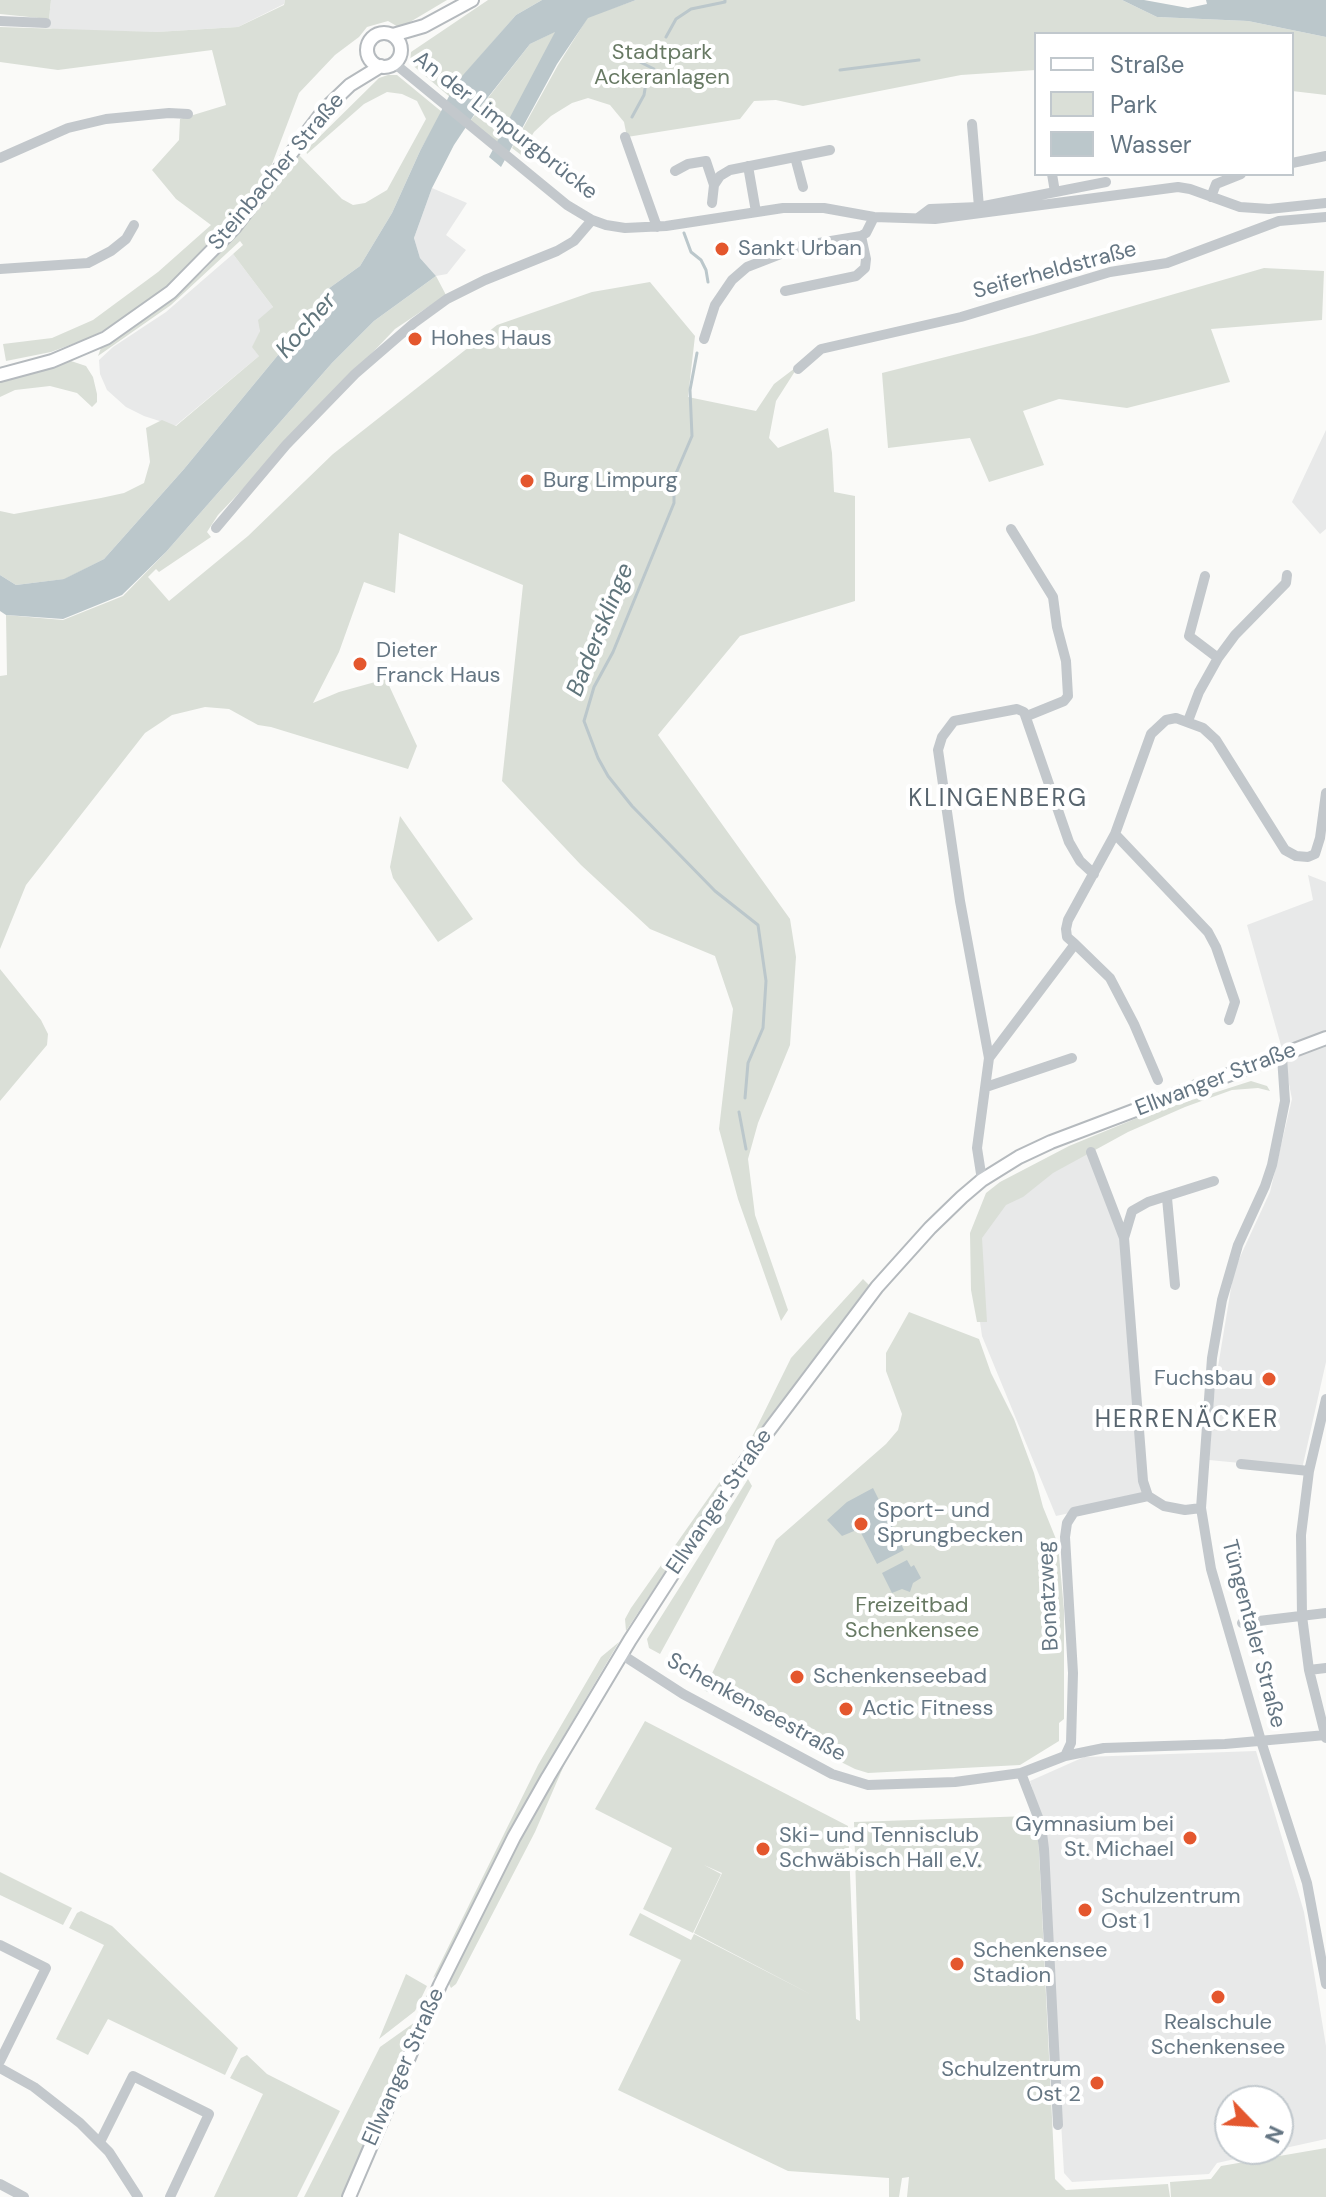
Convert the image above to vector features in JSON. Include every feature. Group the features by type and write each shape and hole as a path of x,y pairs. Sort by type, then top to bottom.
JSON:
{"main road":[{"path":"424,26 398,58 381,66 373,63 367,55 367,45 382,32 393,35 424,26 472,0"},
{"path":"393,35 400,43 398,58"},
{"name":"Steinbacher Straße","path":"350,85 367,55"},
{"name":"Steinbacher Straße","path":"0,375 52,361 106,338 171,292 234,228 325,109 350,85 381,66"},
{"name":"Ellwanger Straße","path":"349,2197 434,1997 514,1837 621,1654 745,1462 805,1379 888,1275 930,1228 982,1180 1019,1157 1051,1142 1326,1038"}],"street":[{"path":"0,21 46,23"},
{"name":"An der Limpurgbrücke","path":"398,58 408,75 567,205 592,220"},
{"path":"0,158 68,128 106,119 188,114"},
{"path":"972,124 979,207"},
{"path":"625,137 657,227"},
{"path":"714,185 720,176 730,170 830,150"},
{"path":"1294,163 1326,156"},
{"path":"795,157 803,187"},
{"path":"675,171 688,164 706,161 714,185 712,203"},
{"path":"748,166 756,212"},
{"path":"1052,176 1055,192"},
{"path":"1211,197 1216,184 1236,176"},
{"path":"918,218 930,209 979,207 1106,182"},
{"path":"216,528 286,445 355,374 414,323 447,299 472,286 557,251 574,241 592,220 625,228 657,227 756,212 824,208 874,217 947,218 1178,187 1254,209 1326,203"},
{"path":"704,339 715,305 732,280 747,267 801,246 861,236 866,233 874,217"},
{"name":"Seiferheldstraße","path":"798,369 821,349 961,317 1110,272 1167,263 1279,221 1326,217"},
{"path":"0,269 88,263 126,239 134,225"},
{"path":"785,291 856,276 865,268 861,236"},
{"path":"1011,529 1053,597 1066,661 1068,696 1064,701 1027,716"},
{"path":"1188,721 1199,692 1218,658 1235,635 1286,583 1287,575"},
{"path":"1205,576 1189,636 1218,658"},
{"path":"982,1180 977,1148 989,1058 960,901 938,750 942,737 954,721 1017,709 1027,716 1069,842 1080,861 1094,874"},
{"path":"1158,1080 1110,978 1067,937 1066,929 1115,834 1151,734 1166,720 1176,718 1203,728 1216,740 1285,850 1296,856 1315,854 1326,793"},
{"path":"1115,834 1208,932 1235,1002 1229,1020"},
{"path":"989,1058 1075,944"},
{"name":"Tüngentaler Straße","path":"1282,1057 1286,1091 1272,1165 1229,1272 1217,1326 1206,1414 1201,1508 1211,1569 1261,1741 1307,1883 1326,1984"},
{"path":"986,1087 1072,1058"},
{"path":"1091,1152 1124,1238 1143,1481 1148,1496 1164,1506 1185,1510 1201,1508"},
{"path":"1124,1238 1132,1211 1148,1202 1214,1181"},
{"path":"1167,1198 1175,1285"},
{"path":"1326,1399 1323,1428 1309,1471 1301,1535 1302,1616 1309,1670 1326,1736"},
{"path":"1241,1464 1309,1471"},
{"name":"Bonatzweg","path":"1065,1756 1071,1743 1073,1673 1065,1537 1067,1523 1074,1512 1148,1496"},
{"path":"1242,1623 1326,1613"},
{"name":"Schenkenseestraße","path":"621,1654 683,1694 832,1774 855,1782 891,1785 955,1782 1021,1773 1065,1756 1104,1748 1326,1736"},
{"path":"1309,1670 1326,1668"},
{"path":"1021,1773 1043,1837 1058,2125"},
{"path":"0,1945 46,1968 0,2061"},
{"path":"0,2068 34,2087 100,2142 138,2197"},
{"path":"100,2142 133,2076 209,2114 170,2197"},
{"path":"0,2184 24,2197"}],"shaded area":[{"path":"51,0 285,0 284,4 238,27 156,32 63,31 48,28"},
{"path":"432,188 467,203 446,235 466,250 447,274 436,276 420,258 414,238"},
{"path":"233,254 273,307 260,327 259,356 175,426 126,407 107,390 100,374 99,360 113,347 166,312"},
{"path":"1326,430 1326,529 1320,534 1292,502"},
{"path":"1308,875 1326,882 1326,1362 1302,1469 1209,1460 1215,1385 1234,1270 1270,1192 1292,1099 1282,1049 1247,925 1313,900"},
{"path":"1091,1152 1124,1238 1148,1496 1056,1516 982,1336 974,1279 981,1210 1000,1193"},
{"path":"1256,1751 1304,1912 1326,2046 1326,2139 1294,2146 1294,2085 1214,2085 1216,2165 1209,2174 1072,2182 1064,2173 1045,1846 1042,1822 1030,1781 1084,1757"}],"green space":[{"path":"0,0 51,0 49,19 0,14"},
{"path":"285,0 447,0 400,28 388,21 367,27 335,55 299,93 269,172 221,232 181,275 151,300 113,326 86,339 51,352 6,361 3,344 52,338 93,320 158,272 211,225 176,199 152,170 179,140 180,119 226,105 212,50 58,70 0,62 0,27 156,32 238,27 284,5"},
{"path":"488,0 542,0 516,15 457,83 450,97 410,63 411,52"},
{"name":"Stadtpark Ackeranlagen","path":"636,0 1122,0 1157,17 1248,21 1326,37 1326,95 1294,91 1294,32 1034,32 1034,70 961,75 803,106 776,100 754,101 740,119 627,137 624,122 610,105 588,98 572,103 551,116 534,132 525,147 525,158 512,148 588,17"},
{"path":"556,31 494,148 467,125 530,44"},
{"path":"397,75 442,112 420,151 392,213 360,266 321,294 316,309 184,469 104,559 65,579 16,585 0,575 0,511 14,514 101,498 124,493 144,483 150,462 146,428 162,420 176,426 259,356 252,347 260,331 258,320 273,307 233,254 243,245 240,241 171,305 98,356 102,345 152,315 205,269 236,235 298,154 342,199 353,205 365,203 387,190 426,119 417,101 387,92 364,104 307,154 306,150 379,78"},
{"path":"1264,268 1324,271 1322,320 1211,329 1230,382 1127,408 1059,399 1023,411 1044,465 989,482 970,438 888,448 882,373 1033,335"},
{"path":"436,276 446,295 395,329 218,515 207,532 211,537 159,572 156,569 148,577 169,601 248,536 333,454 497,325 592,292 650,282 695,336 688,397 756,411 774,384 799,365 776,401 769,438 778,448 828,428 834,492 855,496 855,601 740,636 658,735 790,919 796,957 790,1045 758,1123 748,1159 755,1215 788,1310 781,1321 738,1199 719,1129 733,1009 715,956 650,929 581,865 502,781 523,585 399,533 395,593 364,582 339,652 313,703 386,679 417,746 408,769 258,725 229,709 205,707 172,715 145,733 26,885 0,949 0,676 7,675 6,615 63,620 123,596 166,552 332,363 374,321"},
{"path":"71,361 86,366 93,377 97,402 92,407 77,393 50,386 15,390 0,397 0,380"},
{"path":"400,816 473,919 438,942 393,878 390,867"},
{"path":"0,969 41,1020 48,1034 47,1045 0,1101"},
{"path":"1251,1081 1267,1086 1270,1091 1258,1088 1232,1090 1185,1107 1128,1132 1053,1173 1023,1197 1006,1205 982,1238 987,1322 977,1322 971,1290 970,1233 986,1193 1000,1182 1069,1146 1142,1116"},
{"path":"863,1279 869,1285 747,1447 791,1358"},
{"name":"Freizeitbad Schenkensee","path":"909,1312 979,1339 991,1373 1014,1419 1058,1544 1064,1610 1064,1719 1059,1723 1059,1741 1020,1765 868,1773 811,1747 704,1690 776,1540 898,1430 902,1414 886,1371 886,1353"},
{"path":"733,1463 734,1468 626,1631 625,1619 631,1608"},
{"path":"748,1479 752,1486 660,1654 649,1648 647,1639"},
{"path":"619,1642 552,1756 475,1900 442,1970 433,1978 538,1765 601,1657"},
{"path":"645,1721 848,1826 856,2019 860,2021 854,1822 1029,1816 1038,1831 1055,2179 1066,2190 1168,2184 1170,2197 907,2197 909,2177 902,2178 899,2197 889,2197 889,2178 788,2171 618,2090 681,1960 629,1935 640,1913 691,1940 694,1934 812,1995 694,1933 722,1873 704,1865 721,1874 693,1933 643,1909 672,1848 595,1809"},
{"path":"565,1763 535,1832 456,1984 451,1988 448,1982 500,1876"},
{"path":"0,1872 72,1908 63,1925 0,1895"},
{"path":"81,1911 112,1926 238,2048 225,2075 108,2019 88,2055 56,2039 104,1945 69,1928"},
{"path":"406,1974 427,1986 415,2011 379,2039"},
{"path":"418,2020 342,2197 304,2197 380,2047"},
{"path":"247,2055 267,2074 340,2111 297,2197 214,2197 263,2094 230,2078 241,2058"},
{"path":"1326,2148 1326,2197 1171,2197 1170,2182 1211,2179 1221,2166 1227,2165 1294,2165 1294,2153"}],"water":[{"name":"Kocher","path":"542,0 636,0 588,18 557,64 501,167 489,157 555,32 530,44 474,115 432,188 414,238 420,258 436,276 374,321 332,363 166,552 122,595 63,619 6,615 0,611 0,575 16,585 64,579 104,559 184,469 316,309 321,294 360,266 392,213 456,83 516,15"},
{"path":"1122,0 1144,0 1188,8 1207,4 1206,0 1326,0 1326,37 1248,21 1157,17"},
{"name":"Sport- und Sprungbecken","path":"873,1488 904,1550 877,1564 859,1529 842,1536 827,1520 847,1502"},
{"path":"907,1560 911,1567 914,1565 921,1578 913,1583 910,1592 902,1589 892,1593 882,1573"}],"waterway":[{"path":"666,37 676,19 691,9 725,0"},
{"path":"632,117 644,95 646,83 655,73 654,69 634,59 636,54 662,49 665,45"},
{"path":"840,70 919,60"},
{"name":"Badersklinge","path":"684,233 691,252 701,260 706,270 708,282"},
{"name":"Badersklinge","path":"697,353 690,390 692,436 674,478 674,503 613,652 594,687 584,721 608,776 632,806 715,891 758,925 766,981 763,1028 748,1063 745,1098"},
{"name":"Badersklinge","path":"739,1112 746,1149"}],"place":[{"name":"Sankt Urban","path":"722,249"},
{"name":"Hohes Haus","path":"415,339"},
{"name":"Burg Limpurg","path":"527,481"},
{"name":"Dieter Franck Haus","path":"360,664"},
{"name":"Fuchsbau","path":"1269,1379"},
{"name":"Sport- und Sprungbecken","path":"861,1524"},
{"name":"Schenkenseebad","path":"797,1677"},
{"name":"Actic Fitness","path":"846,1709"},
{"name":"Gymnasium bei St. Michael","path":"1190,1838"},
{"name":"Ski- und Tennisclub Schwäbisch Hall e.V.","path":"763,1849"},
{"name":"Schulzentrum Ost 1","path":"1085,1910"},
{"name":"Schenkensee Stadion","path":"957,1964"},
{"name":"Realschule Schenkensee","path":"1218,1997"},
{"name":"Schulzentrum Ost 2","path":"1097,2083"}],"district":[{"name":"KLINGENBERG","path":"998,800"},
{"name":"HERRENÄCKER","path":"1187,1421"}]}
